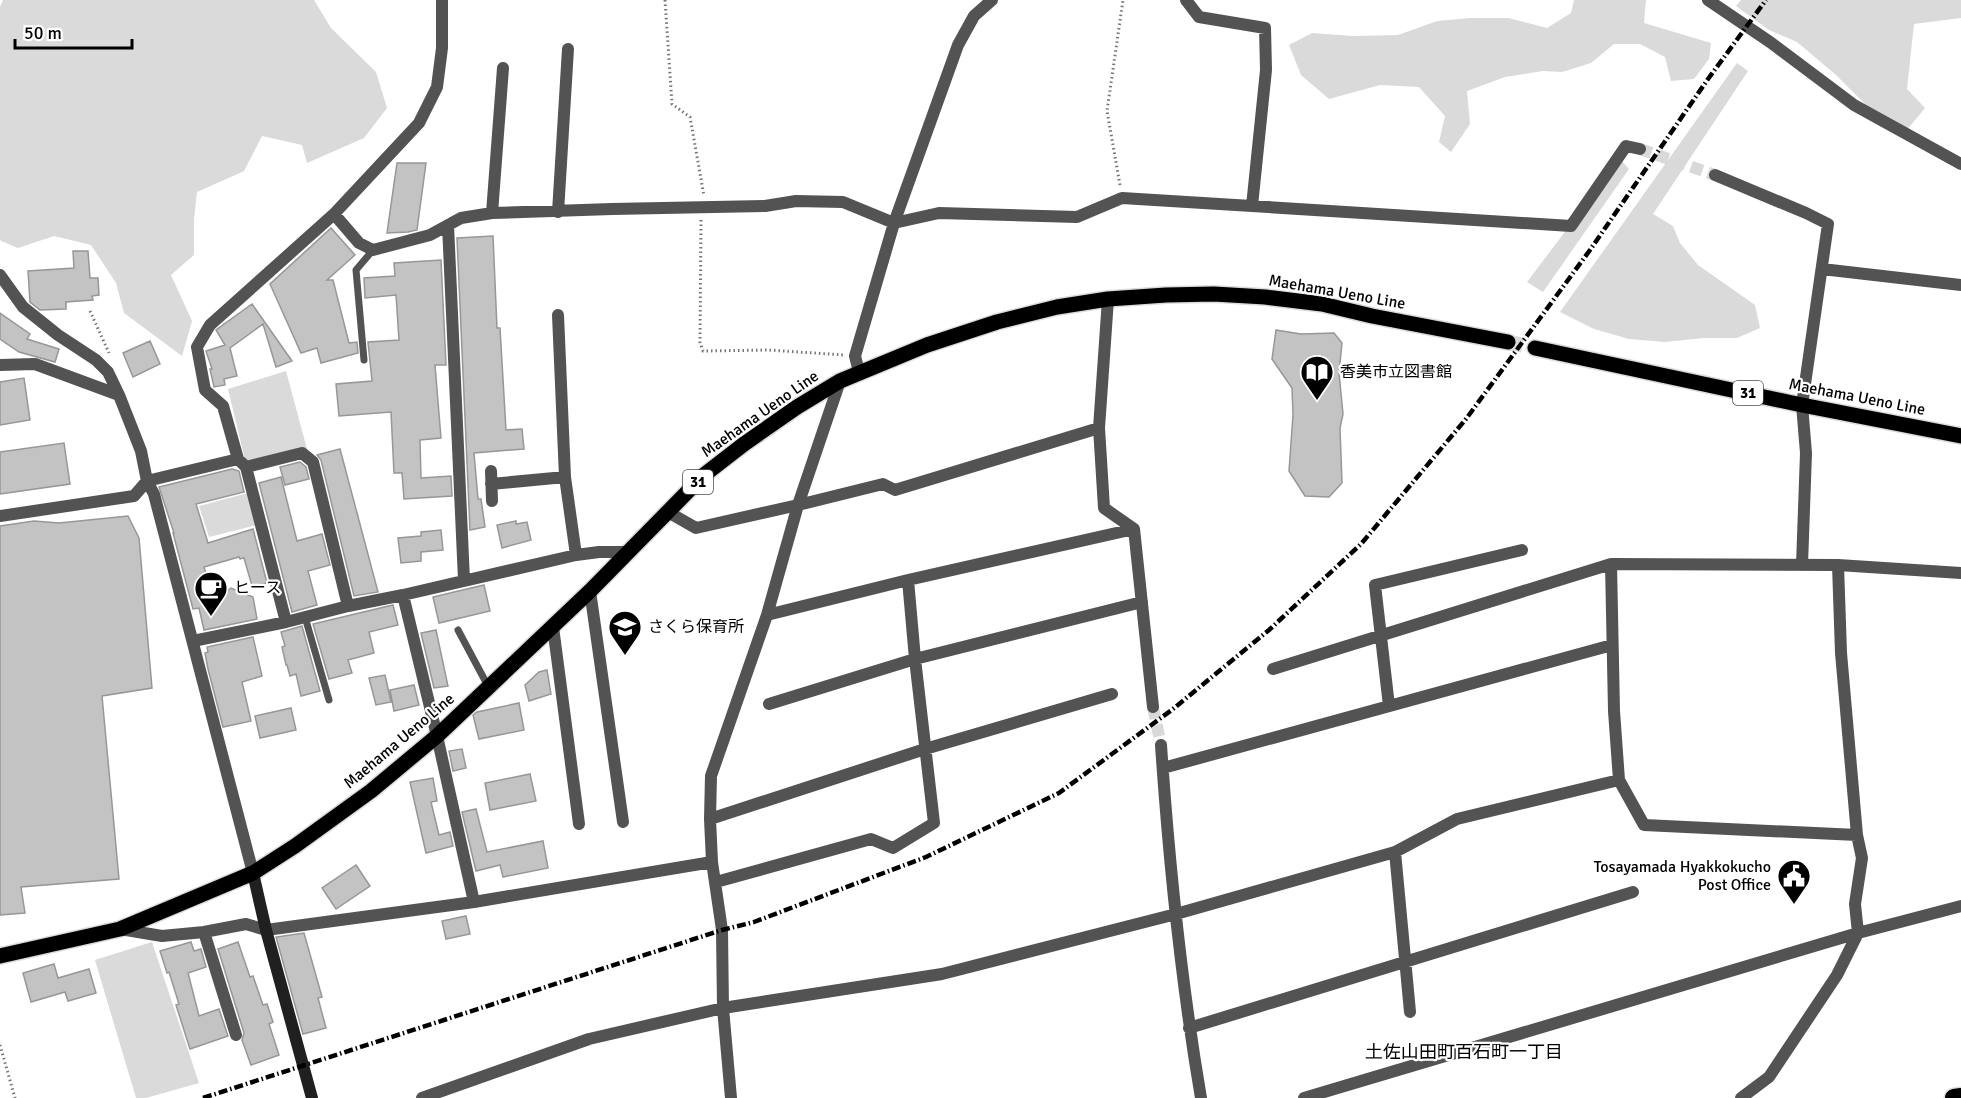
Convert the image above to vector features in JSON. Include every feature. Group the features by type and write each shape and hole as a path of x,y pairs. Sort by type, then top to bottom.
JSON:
{"highway":[{"path":"1954,1098 1961,1097"}],"main road":[{"name":"Maehama Ueno Line","path":"0,956 120,929 253,873 295,846 371,791 437,736 590,591 704,475 797,407 859,372 927,345 997,322 1057,307 1108,299 1178,295 1265,297 1322,304 1508,342"},
{"name":"Maehama Ueno Line","path":"1535,348 1802,405 1961,436"}],"street":[{"path":"286,622 242,463 223,406 205,390 197,347 210,325 334,214 419,123 437,87 442,48 442,0"},
{"path":"859,372 855,356 894,223 958,45 974,16 992,0"},
{"path":"1186,0 1199,17 1265,28 1266,70 1251,206"},
{"path":"1708,0 1770,42 1854,105 1961,164"},
{"path":"558,212 568,49"},
{"path":"492,213 502,68"},
{"path":"334,214 359,243 373,250 430,235 461,218 492,213 765,206 796,201 843,202 894,223 939,213 1077,217 1122,198 1571,226 1626,146 1640,149"},
{"path":"1715,175 1828,224 1802,405 1806,453 1802,565"},
{"path":"448,225 464,580"},
{"path":"1822,269 1961,285"},
{"path":"0,275 23,307 58,335 96,360 108,372 141,451 147,481 154,494 266,930 312,1098"},
{"path":"1108,299 1099,428 1104,508 1134,529 1153,707"},
{"path":"558,315 565,477 576,555"},
{"path":"0,365 35,364 119,395"},
{"path":"731,1098 723,1008 722,930 712,862 711,776 767,615 798,506 840,381"},
{"path":"668,512 696,528 798,506 883,484 895,490 1099,428"},
{"path":"0,516 134,496 147,481 302,453 313,462 348,606"},
{"path":"491,471 492,501"},
{"path":"491,484 565,477"},
{"path":"767,615 908,580 1134,529"},
{"path":"1389,706 1375,585 1522,550"},
{"path":"193,641 403,596 576,555 628,552"},
{"path":"1611,564 1614,711 1619,780 1644,825 1857,836"},
{"path":"1273,669 1611,564 1802,565 1961,573"},
{"path":"1741,1098 1769,1077 1837,975 1858,933 1855,904 1862,858 1857,836 1841,653 1838,566"},
{"path":"716,882 871,839 893,848 934,822 908,580"},
{"path":"590,591 623,822"},
{"path":"403,596 474,902"},
{"path":"768,704 915,658 1142,602"},
{"path":"553,627 579,824"},
{"path":"1163,768 1612,645"},
{"path":"710,819 925,748 1112,694"},
{"path":"1161,745 1189,1028 1202,1098"},
{"path":"422,1098 589,1039 723,1008 942,974 1176,914 1395,852 1457,819 1619,780"},
{"path":"1395,852 1410,1012"},
{"path":"120,929 162,936 204,932 246,924 266,930 474,902 712,862"},
{"path":"1189,1028 1633,892"},
{"path":"1304,1098 1858,933 1961,906"},
{"path":"204,932 236,1035"}],"lane":[{"path":"364,360 356,270 373,250"},
{"path":"305,617 329,700"},
{"path":"458,630 489,688"}],"path":[{"path":"665,0 672,104 690,117 704,196 701,207 700,342 703,351 768,350 855,356"},
{"path":"1122,198 1107,111 1123,0"},
{"path":"90,311 110,354"},
{"path":"0,1045 15,1098"}],"shaded area":[{"path":"3,0 314,0 331,28 376,72 387,108 364,138 307,163 302,145 262,136 244,171 197,192 194,255 171,275 192,321 182,356 124,313 116,283 91,245 54,236 18,248 1,241 0,7"},
{"path":"1574,0 1646,0 1644,23 1711,43 1709,59 1694,79 1671,81 1665,57 1640,44 1614,44 1591,63 1562,72 1543,71 1505,77 1467,91 1470,124 1451,152 1439,142 1445,116 1419,87 1380,85 1329,99 1301,75 1289,45 1312,33 1353,36 1398,35 1437,21 1470,18 1508,18 1547,28 1571,13"},
{"path":"1741,0 1961,0 1961,18 1914,24 1907,89 1925,108 1906,131 1868,107 1836,75 1797,42 1769,30 1736,6"},
{"path":"1737,63 1748,71 1653,214 1673,226 1680,243 1698,265 1755,305 1760,328 1737,338 1704,338 1665,342 1629,339 1594,329 1560,312"},
{"path":"1620,159 1629,169 1543,292 1527,282"},
{"path":"286,371 307,449 246,464 228,389"},
{"path":"248,493 257,525 209,537 199,506"},
{"path":"152,942 199,1083 146,1098 136,1098 95,960"}],"building":[{"path":"397,163 426,163 417,230 387,233"},
{"path":"331,228 355,255 327,280 333,280 349,343 357,342 358,353 321,363 317,348 301,353 270,284"},
{"path":"493,236 497,328 500,328 506,430 522,429 524,449 474,453 478,499 481,499 485,527 470,530 457,238"},
{"path":"73,251 88,251 90,278 98,278 99,295 92,296 93,300 66,302 66,309 40,310 30,302 28,271 74,268"},
{"path":"441,260 446,365 435,365 441,438 420,440 421,478 451,476 452,496 404,499 402,473 394,473 391,412 339,416 336,384 372,381 368,342 399,340 396,295 365,298 364,278 395,276 394,263"},
{"path":"252,304 292,361 276,367 263,324 230,348 237,376 224,379 225,385 214,387 210,369 212,369 206,351 225,345 216,330"},
{"path":"0,313 30,334 27,339 59,349 55,362 19,352 0,339"},
{"name":"香美市立図書館","path":"1276,330 1301,334 1334,333 1342,343 1339,373 1343,414 1340,428 1342,483 1329,497 1305,496 1289,471 1293,415 1292,388 1272,359"},
{"path":"150,341 160,364 133,377 123,353"},
{"path":"24,378 30,420 0,425 0,382"},
{"path":"64,443 70,484 0,494 0,452"},
{"path":"340,449 378,592 354,596 321,460 317,455"},
{"path":"300,462 306,467 309,479 285,485 280,467"},
{"path":"232,469 239,471 244,492 196,504 208,543 253,529 267,583 252,586 244,558 239,557 204,567 214,601 231,588 253,597 257,619 204,630 199,608 193,609 174,533 159,487"},
{"path":"281,477 297,541 322,534 330,565 308,571 317,605 292,612 259,483"},
{"path":"128,516 139,538 152,688 102,696 119,879 21,887 25,913 0,915 0,526 34,521 59,523"},
{"path":"516,521 516,524 527,522 531,540 502,548 497,525"},
{"path":"441,530 443,550 421,552 421,561 401,563 398,538 421,536 421,532"},
{"path":"484,585 490,611 439,623 433,597"},
{"path":"393,605 398,625 369,632 374,653 348,660 352,673 329,679 313,624"},
{"path":"302,626 320,691 301,696 296,674 290,676 286,665 282,647 285,646 281,632"},
{"path":"436,630 448,686 434,688 421,633"},
{"path":"253,637 262,676 242,682 251,721 223,727 208,669 205,653 208,652 207,647"},
{"path":"547,670 551,694 529,701 525,685 539,672"},
{"path":"385,675 391,702 376,705 369,678"},
{"path":"414,685 419,705 394,711 390,690"},
{"path":"519,703 524,730 479,739 473,715 477,712"},
{"path":"291,708 296,730 260,738 255,716"},
{"path":"462,749 466,768 453,771 449,751"},
{"path":"530,774 536,801 490,810 485,783"},
{"path":"433,778 437,801 431,802 439,835 450,832 453,846 426,853 410,782"},
{"path":"476,809 487,852 543,841 548,868 503,877 500,865 476,871 462,812"},
{"path":"356,865 370,886 336,909 322,888"},
{"path":"466,916 470,934 446,939 442,921"},
{"path":"304,933 322,997 318,998 326,1028 303,1034 276,937"},
{"path":"191,942 194,951 201,949 206,967 188,973 199,1016 219,1009 228,1036 190,1049 176,1005 179,1004 160,951"},
{"path":"238,942 263,1005 267,1004 273,1022 269,1024 279,1055 251,1065 242,1040 244,1033 218,949"},
{"path":"54,964 58,978 89,969 96,993 68,1001 65,992 31,1002 23,973"}],"tunnel":[{"path":"1640,149 1715,175"},
{"path":"1508,342 1535,348"},
{"path":"1153,707 1161,745"}],"railway":[{"path":"203,1098 722,930 754,922 926,857 1059,793 1173,709 1269,630 1361,544 1466,419 1590,250 1708,79 1766,0"}],"place":[{"name":"香美市立図書館","path":"1317,401"},
{"name":"ヒース","path":"211,617"},
{"name":"さくら保育所","path":"625,656"},
{"name":"Tosayamada Hyakkokucho Post Office","path":"1794,905"}],"district":[{"name":"土佐山田町百石町一丁目","path":"1464,1052"}]}
